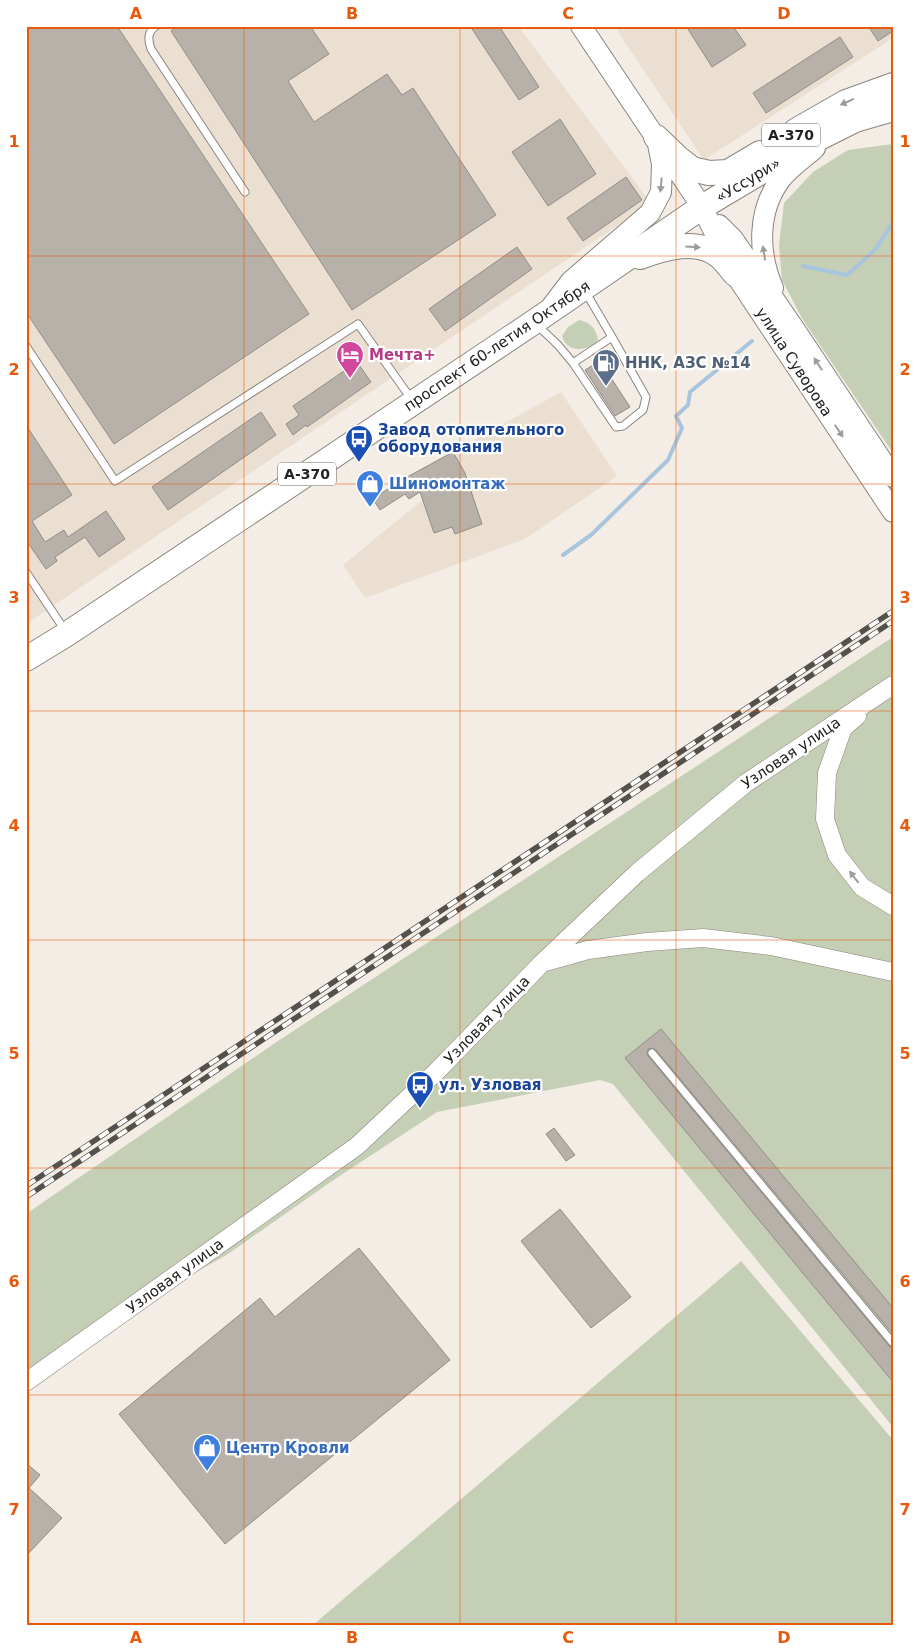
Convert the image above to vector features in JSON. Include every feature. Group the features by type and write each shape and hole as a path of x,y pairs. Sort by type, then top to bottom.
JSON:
{"highway":[{"name":"«Уссури»","path":"702,207 797,130 846,102 893,86"},
{"name":"«Уссури»","path":"702,207 813,141 855,120 893,109"},
{"path":"656,137 692,169 709,173 728,172 797,130"},
{"name":"проспект 60-летия Октября","path":"26,659 67,634 540,318 702,207"},
{"path":"612,268 660,250 682,246 704,248 719,256 736,274"},
{"name":"проспект 60-летия Октября","path":"26,664 67,634"}],"main road":[{"name":"улица Суворова","path":"581,26 702,207 736,274 891,510"},
{"path":"796,330 772,286 764,257 761,230 768,203 781,179 838,130"},
{"path":"540,318 570,280 650,213 661,192 662,164 656,137"},
{"name":"улица Суворова","path":"702,207 733,239 796,330 893,478"}],"street":[{"name":"Узловая улица","path":"26,1382 357,1146 437,1071 542,963 637,873 746,783 893,685"},
{"path":"827,773 843,728 893,685"},
{"path":"799,746 816,745 824,749 828,756 825,819 837,855 862,887 893,906"},
{"path":"542,963 588,950 647,942 703,938 771,946 893,972"}],"lane":[{"path":"156,26 149,34 148,41 151,49 245,192"},
{"path":"540,318 616,427 624,426 644,410 646,397 583,288"},
{"path":"26,346 115,481 358,324 414,402"},
{"path":"573,363 612,337"},
{"path":"26,572 67,634"},
{"path":"652,1053 893,1342"}],"shaded area":[{"path":"26,26 518,26 651,203 26,624"},
{"path":"614,26 893,26 893,38 704,160"},
{"path":"561,392 617,476 525,539 365,598 343,565 442,484 430,464"}],"green space":[{"path":"893,144 893,453 803,320 782,280 779,245 784,203 813,172 848,150"},
{"path":"579,320 592,327 596,332 598,340 589,347 578,349 564,342 562,336 568,327"},
{"path":"893,637 893,1427 613,1084 600,1080 437,1112 332,1181 228,1254 26,1371 26,1214 275,1043"},
{"path":"741,1261 893,1440 893,1625 313,1625"}],"building":[{"path":"26,26 117,26 309,314 114,444 26,312"},
{"path":"178,26 310,26 329,54 288,81 314,122 387,74 402,95 413,88 496,215 352,310 171,31"},
{"path":"470,26 499,26 539,87 519,100"},
{"path":"686,26 733,26 746,45 712,67"},
{"path":"868,26 893,26 893,31 878,41"},
{"path":"840,37 853,57 766,113 753,93"},
{"path":"560,119 596,174 548,206 512,152"},
{"path":"626,177 642,200 583,241 567,218"},
{"path":"517,247 532,269 445,331 429,309"},
{"path":"600,361 630,407 615,416 585,370"},
{"path":"357,362 371,382 293,435 286,424 299,415 293,406"},
{"path":"261,412 276,435 168,510 152,487"},
{"path":"26,425 72,495 32,521 45,542 64,530 68,537 106,511 125,539 99,557 85,537 55,557 57,561 46,569 26,540"},
{"path":"453,452 465,473 482,524 455,534 452,527 434,533 420,492 409,499 405,494 380,510 373,499 398,482"},
{"path":"661,1029 893,1308 893,1334 656,1050 648,1049 648,1056 889,1346 893,1348 893,1382 625,1058"},
{"path":"554,1128 575,1155 566,1161 546,1134"},
{"path":"560,1209 631,1297 591,1328 521,1241"},
{"path":"359,1248 450,1360 225,1544 119,1414 260,1298 275,1317"},
{"path":"26,1463 40,1475 29,1488 62,1518 26,1556"}],"waterway":[{"path":"803,266 847,275 875,250 893,222"},
{"path":"563,555 591,535 668,460 682,428 676,416 688,405 690,392 752,341"}],"railway":[{"path":"26,1186 893,611"},
{"path":"26,1197 893,621"}],"place":[{"name":"Мечта+","path":"350,379"},
{"name":"ННК, АЗС №14","path":"606,387"},
{"name":"Завод отопительного оборудования","path":"359,463"},
{"name":"Шиномонтаж","path":"370,508"},
{"name":"ул. Узловая","path":"420,1109"},
{"name":"Центр Кровли","path":"207,1472"}]}
